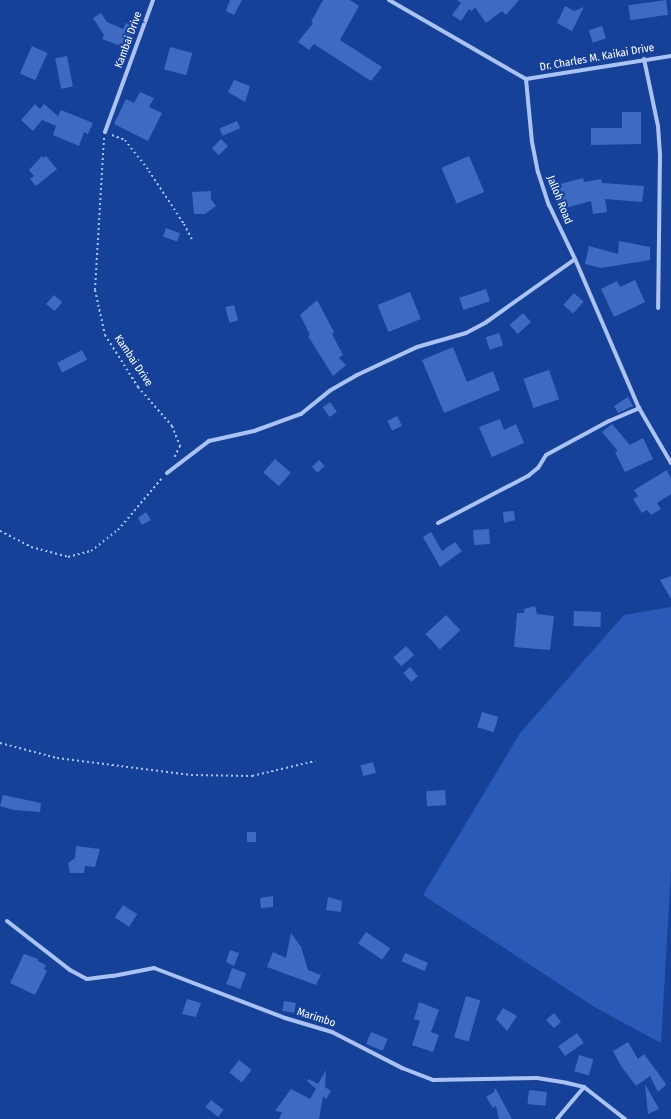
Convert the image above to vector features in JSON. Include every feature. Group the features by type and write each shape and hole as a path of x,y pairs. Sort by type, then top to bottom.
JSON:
{"street":[{"name":"Kambai Drive","path":"105,132 153,0"},
{"path":"389,0 526,80"},
{"name":"Dr. Charles M. Kaikai Drive","path":"526,80 644,59 671,56"},
{"path":"644,59 658,126 660,155 658,308"},
{"name":"Jalloh Road","path":"526,80 538,172 549,205 576,259 639,408 671,463"},
{"path":"167,473 209,441 254,431 301,414 331,390 357,375 417,347 466,333 485,323 576,259"},
{"path":"438,523 528,476 538,468 546,455 608,421 639,408"},
{"name":"Marimbo","path":"7,921 70,970 87,978 113,976 154,968 285,1018 332,1032 402,1068 433,1080 537,1078 584,1087 625,1119"},
{"path":"557,1119 584,1087"}],"path":[{"path":"105,132 125,140 184,224 193,242"},
{"name":"Kambai Drive","path":"105,132 95,290 105,336 138,387 172,426 180,446 173,460"},
{"path":"0,531 31,547 68,557 91,551 118,530 167,473"},
{"path":"0,743 57,758 191,775 252,776 315,761"}],"shaded area":[{"path":"671,607 671,870 661,1043 596,1008 423,895 520,733 624,615"}],"building":[{"path":"230,0 242,0 234,15 226,11"},
{"path":"323,0 350,0 359,6 340,40 382,67 371,81 314,44 309,50 298,42 313,23 311,22"},
{"path":"457,0 519,0 506,15 502,11 486,23 475,7 472,11 469,9 461,21 452,15 461,3"},
{"path":"666,0 668,15 630,20 628,5"},
{"path":"565,6 574,11 584,7 572,31 557,23"},
{"path":"101,13 107,22 123,29 126,23 134,27 126,48 102,39 104,35 93,18"},
{"path":"602,26 606,38 593,43 589,30"},
{"path":"32,46 48,53 35,80 20,73"},
{"path":"170,47 192,53 186,75 164,69"},
{"path":"67,56 73,86 61,89 55,58"},
{"path":"234,80 250,86 245,102 228,92"},
{"path":"140,92 154,98 149,107 162,113 148,141 114,124 126,99 134,103"},
{"path":"35,104 40,109 44,104 58,116 61,110 93,123 88,134 84,132 79,146 53,135 56,126 42,120 33,131 21,120"},
{"path":"622,112 641,112 641,144 591,145 591,128 622,128"},
{"path":"237,121 240,128 223,136 220,128"},
{"path":"221,139 228,146 219,155 212,148"},
{"path":"42,156 43,158 46,156 57,169 36,186 30,179 34,176 29,170"},
{"path":"469,156 484,192 457,204 441,168"},
{"path":"583,178 584,182 601,179 602,183 644,186 642,202 605,199 607,212 593,214 591,201 558,210 552,186"},
{"path":"211,191 211,199 216,206 205,214 194,214 192,192"},
{"path":"166,228 180,233 177,242 163,236"},
{"path":"619,241 650,247 650,260 601,268 585,264 589,246 618,254"},
{"path":"635,280 645,302 614,317 601,289 617,281 620,287"},
{"path":"486,289 490,301 463,310 459,298"},
{"path":"410,292 421,319 388,332 378,305"},
{"path":"574,293 584,302 573,314 563,305"},
{"path":"54,295 62,302 54,311 46,304"},
{"path":"317,300 334,332 332,334 343,355 339,358 346,365 333,376 308,336 310,335 300,315"},
{"path":"234,305 238,320 229,323 225,307"},
{"path":"523,313 531,322 518,334 510,325"},
{"path":"499,333 503,345 490,350 486,337"},
{"path":"453,347 467,382 493,371 500,390 444,413 422,360"},
{"path":"82,350 87,360 62,373 57,363"},
{"path":"549,370 559,399 534,408 523,379"},
{"path":"628,397 633,406 618,413 614,406"},
{"path":"330,402 337,412 330,417 323,407"},
{"path":"397,416 402,426 392,431 387,421"},
{"path":"500,419 504,430 516,424 524,443 492,457 479,427"},
{"path":"612,424 630,445 643,438 653,459 625,472 615,452 618,451 602,432"},
{"path":"275,459 291,473 279,486 263,473"},
{"path":"319,460 325,466 318,473 312,467"},
{"path":"667,470 671,479 671,494 657,503 661,509 651,515 647,510 642,513 633,499 638,496 634,490"},
{"path":"514,511 515,520 504,523 503,512"},
{"path":"146,512 151,520 142,525 138,518"},
{"path":"489,529 490,544 474,545 473,530"},
{"path":"431,532 442,551 455,542 462,551 440,567 423,537"},
{"path":"671,576 671,599 660,580"},
{"path":"535,606 537,614 554,616 550,650 514,647 517,613 524,613 524,609"},
{"path":"574,611 601,612 600,627 573,626"},
{"path":"446,615 460,630 440,649 426,634"},
{"path":"406,646 414,655 401,666 393,657"},
{"path":"410,667 418,676 411,682 403,673"},
{"path":"482,712 498,717 494,732 477,727"},
{"path":"373,762 376,773 363,776 360,765"},
{"path":"445,790 446,805 427,806 426,791"},
{"path":"3,795 41,803 40,812 14,810 0,806"},
{"path":"247,832 256,832 256,842 247,842"},
{"path":"76,846 100,849 95,867 85,866 84,873 70,873 68,863 75,858"},
{"path":"273,896 273,907 261,908 260,898"},
{"path":"328,897 342,901 341,912 326,910"},
{"path":"123,905 137,914 129,927 115,918"},
{"path":"366,932 390,948 382,960 358,944"},
{"path":"291,933 301,947 308,970 321,975 316,985 267,967 273,952 286,958"},
{"path":"230,950 239,953 234,966 226,962"},
{"path":"405,953 428,963 424,971 401,961"},
{"path":"24,954 38,959 38,961 46,965 44,969 47,971 35,995 10,983"},
{"path":"232,968 246,973 240,989 226,984"},
{"path":"466,996 480,1000 469,1041 454,1037"},
{"path":"187,999 201,1003 196,1017 182,1014"},
{"path":"284,1001 296,1003 294,1013 282,1011"},
{"path":"419,1002 439,1010 431,1032 439,1035 433,1052 412,1045 420,1021 414,1019"},
{"path":"503,1008 517,1016 507,1031 496,1019"},
{"path":"554,1013 561,1022 554,1028 546,1020"},
{"path":"371,1032 388,1039 383,1051 366,1044"},
{"path":"577,1033 584,1043 565,1056 558,1046"},
{"path":"628,1042 638,1059 644,1054 664,1081 666,1085 658,1092 650,1076 636,1086 621,1066 613,1051"},
{"path":"579,1055 593,1059 589,1075 574,1071"},
{"path":"239,1060 252,1070 242,1082 229,1073"},
{"path":"326,1070 325,1087 331,1091 326,1099 323,1096 319,1119 279,1119 282,1112 275,1111 291,1089 310,1099 316,1089 307,1081 309,1079 318,1084"},
{"path":"645,1084 659,1109 648,1114"},
{"path":"495,1088 512,1119 499,1119 496,1106 493,1108 486,1097 494,1092"},
{"path":"529,1090 547,1092 545,1106 528,1104"},
{"path":"211,1100 224,1110 218,1117 205,1107"}]}
